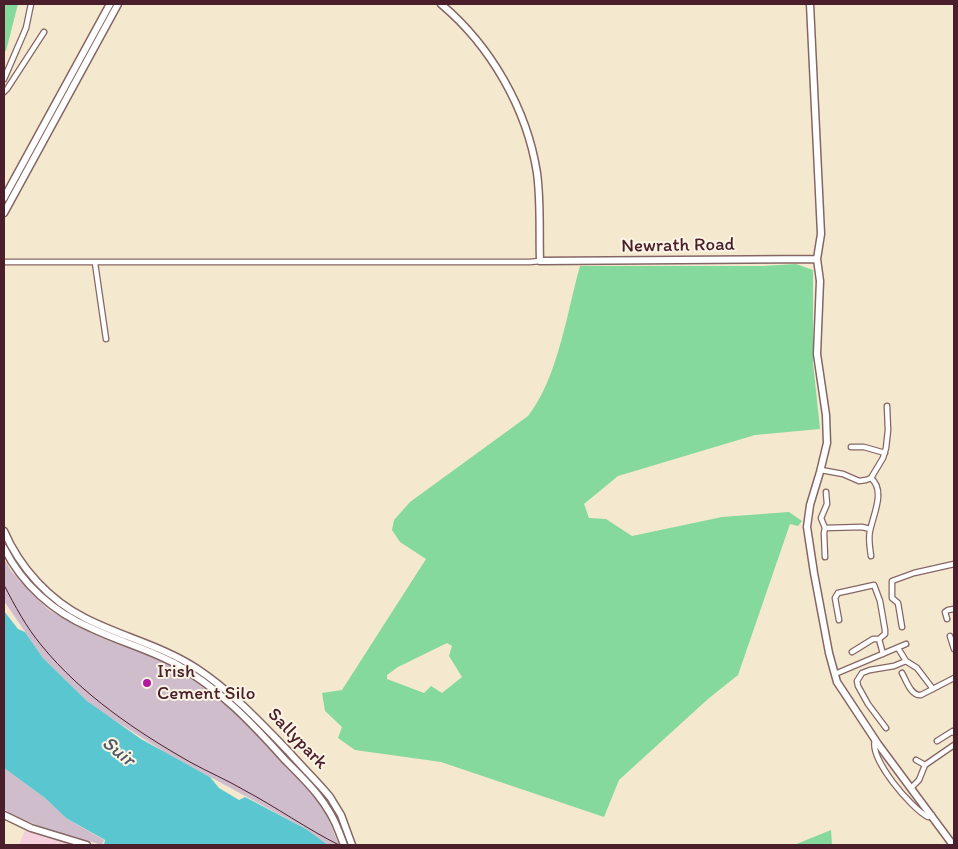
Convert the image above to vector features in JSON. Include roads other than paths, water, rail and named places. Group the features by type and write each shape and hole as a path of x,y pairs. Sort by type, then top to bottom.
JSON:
{"street":[{"path":"4,79 26,28 31,4"},
{"path":"4,198 110,4"},
{"path":"4,213 118,4"},
{"path":"4,262 540,261 539,201 536,173 522,118 504,81 487,54 469,31 441,4"},
{"path":"810,4 822,234 817,259 820,281 817,354 827,426 826,448 810,505 807,527 823,624 835,674 842,692 952,845"},
{"path":"4,92 44,32"},
{"name":"Newrath Road","path":"540,261 817,259"},
{"path":"95,263 106,339"},
{"path":"821,470 843,474 859,481 871,478 885,454 888,430 887,406"},
{"path":"851,447 864,447 885,454"},
{"path":"871,478 877,485 877,508 869,538 871,556"},
{"path":"825,557 824,533 826,528 822,518 827,504 826,492"},
{"path":"826,528 857,527 870,529"},
{"path":"4,531 25,567 46,590 59,602 79,615 116,635"},
{"path":"4,548 31,588 48,602 76,621 116,635"},
{"path":"892,598 891,584 895,579 954,564"},
{"path":"839,620 835,598 838,593 874,585 880,601 884,634 879,639 873,640 852,652"},
{"path":"880,601 892,598 898,602 902,627"},
{"path":"947,619 945,612 954,609"},
{"name":"Sallypark","path":"116,635 174,663 227,700 320,796 331,812 344,845"},
{"name":"Sallypark","path":"116,635 148,643 184,661 203,673 239,702 326,793 338,811 352,845"},
{"path":"950,636 954,649"},
{"path":"879,639 883,654"},
{"path":"835,674 906,644"},
{"path":"898,648 906,661 917,668 933,688"},
{"path":"886,728 868,704 857,681 862,674 870,670 894,666 906,661"},
{"path":"902,673 913,693 917,696 954,678"},
{"path":"937,741 953,731 954,733"},
{"path":"875,740 875,754 893,782 908,801 923,814 928,817 932,815"},
{"path":"911,788 919,780 925,765 954,745"},
{"path":"916,760 925,765"},
{"path":"893,782 901,776"},
{"path":"4,815 31,828 87,845"}],"water":[{"name":"Suir","path":"4,611 18,629 25,632 43,658 87,701 141,739 210,777 219,788 239,800 245,797 306,829 328,845 104,845 105,840 66,818 45,798 4,768"}],"railway":[{"path":"4,585 36,639 57,664 111,711 150,738 197,766 231,783 339,845"}],"place":[{"name":"Irish Cement Silo","path":"147,683"}]}
